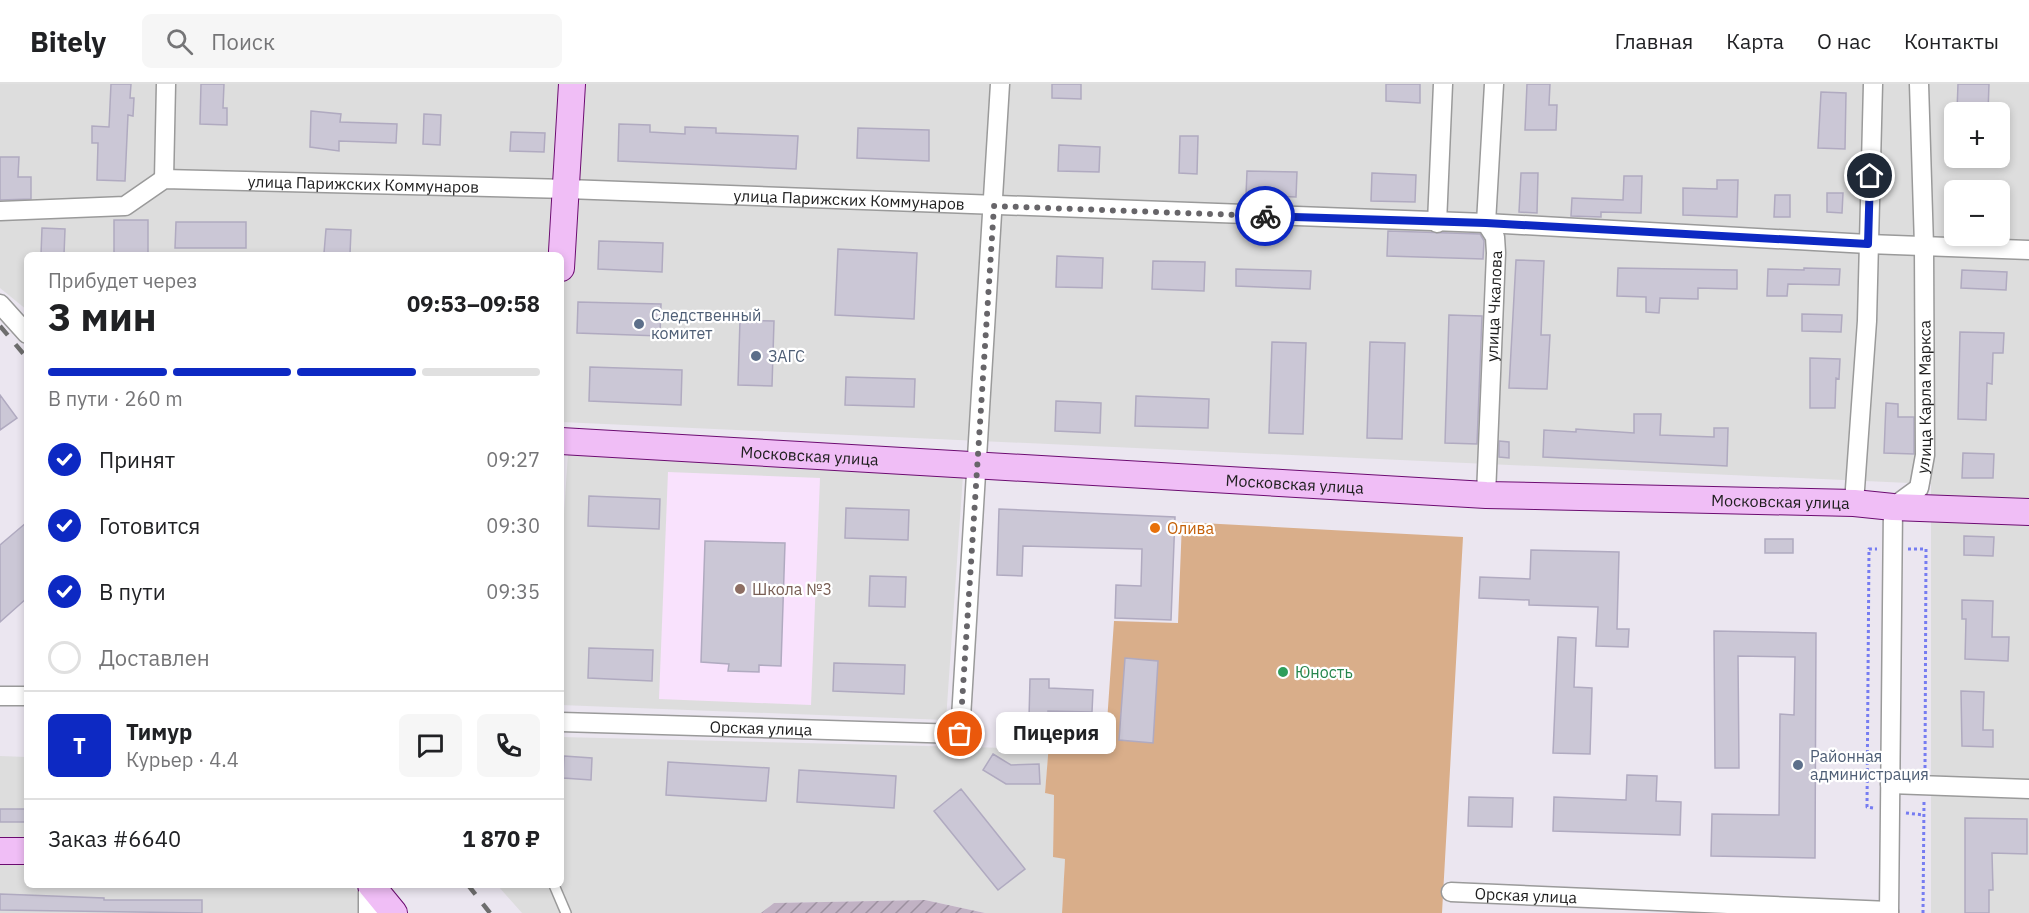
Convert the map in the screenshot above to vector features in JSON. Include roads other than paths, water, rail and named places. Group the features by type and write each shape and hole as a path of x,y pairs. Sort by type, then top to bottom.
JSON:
{"street":[{"path":"0,212 125,206 164,179 166,84"},
{"path":"562,252 572,84"},
{"path":"977,463 1000,84"},
{"path":"1437,222 1443,84"},
{"name":"улица Чкалова","path":"1486,495 1496,253 1495,237 1486,223 1494,84"},
{"path":"1854,503 1867,321 1873,84"},
{"name":"улица Карла Маркса","path":"1893,507 1919,488 1925,455 1924,246 1919,84"},
{"name":"улица Парижских Коммунаров","path":"164,179 567,189 1486,223 1868,244 2029,250"},
{"path":"0,304 24,331"},
{"name":"Московская улица","path":"564,441 977,463 1486,495 1854,503 1893,507 2029,512"},
{"name":"Орская улица","path":"564,722 960,734 977,463"},
{"path":"1889,912 1893,507"},
{"path":"0,696 24,696"},
{"path":"1890,784 2029,789"},
{"path":"0,851 24,851"},
{"path":"368,913 369,888"},
{"path":"372,888 394,913"},
{"name":"Орская улица","path":"1451,892 1889,912"}],"lane":[{"path":"555,888 566,913"}],"railway":[{"path":"0,326 24,354"},
{"path":"470,888 490,913"}],"place":[{"name":"Следственный комитет","path":"639,324"},
{"name":"ЗАГС","path":"756,356"},
{"name":"Олива","path":"1155,528"},
{"name":"Школа №3","path":"740,589"},
{"name":"Юность","path":"1283,672"},
{"name":"Пицерия","path":"960,734"},
{"name":"Районная администрация","path":"1798,765"}]}
